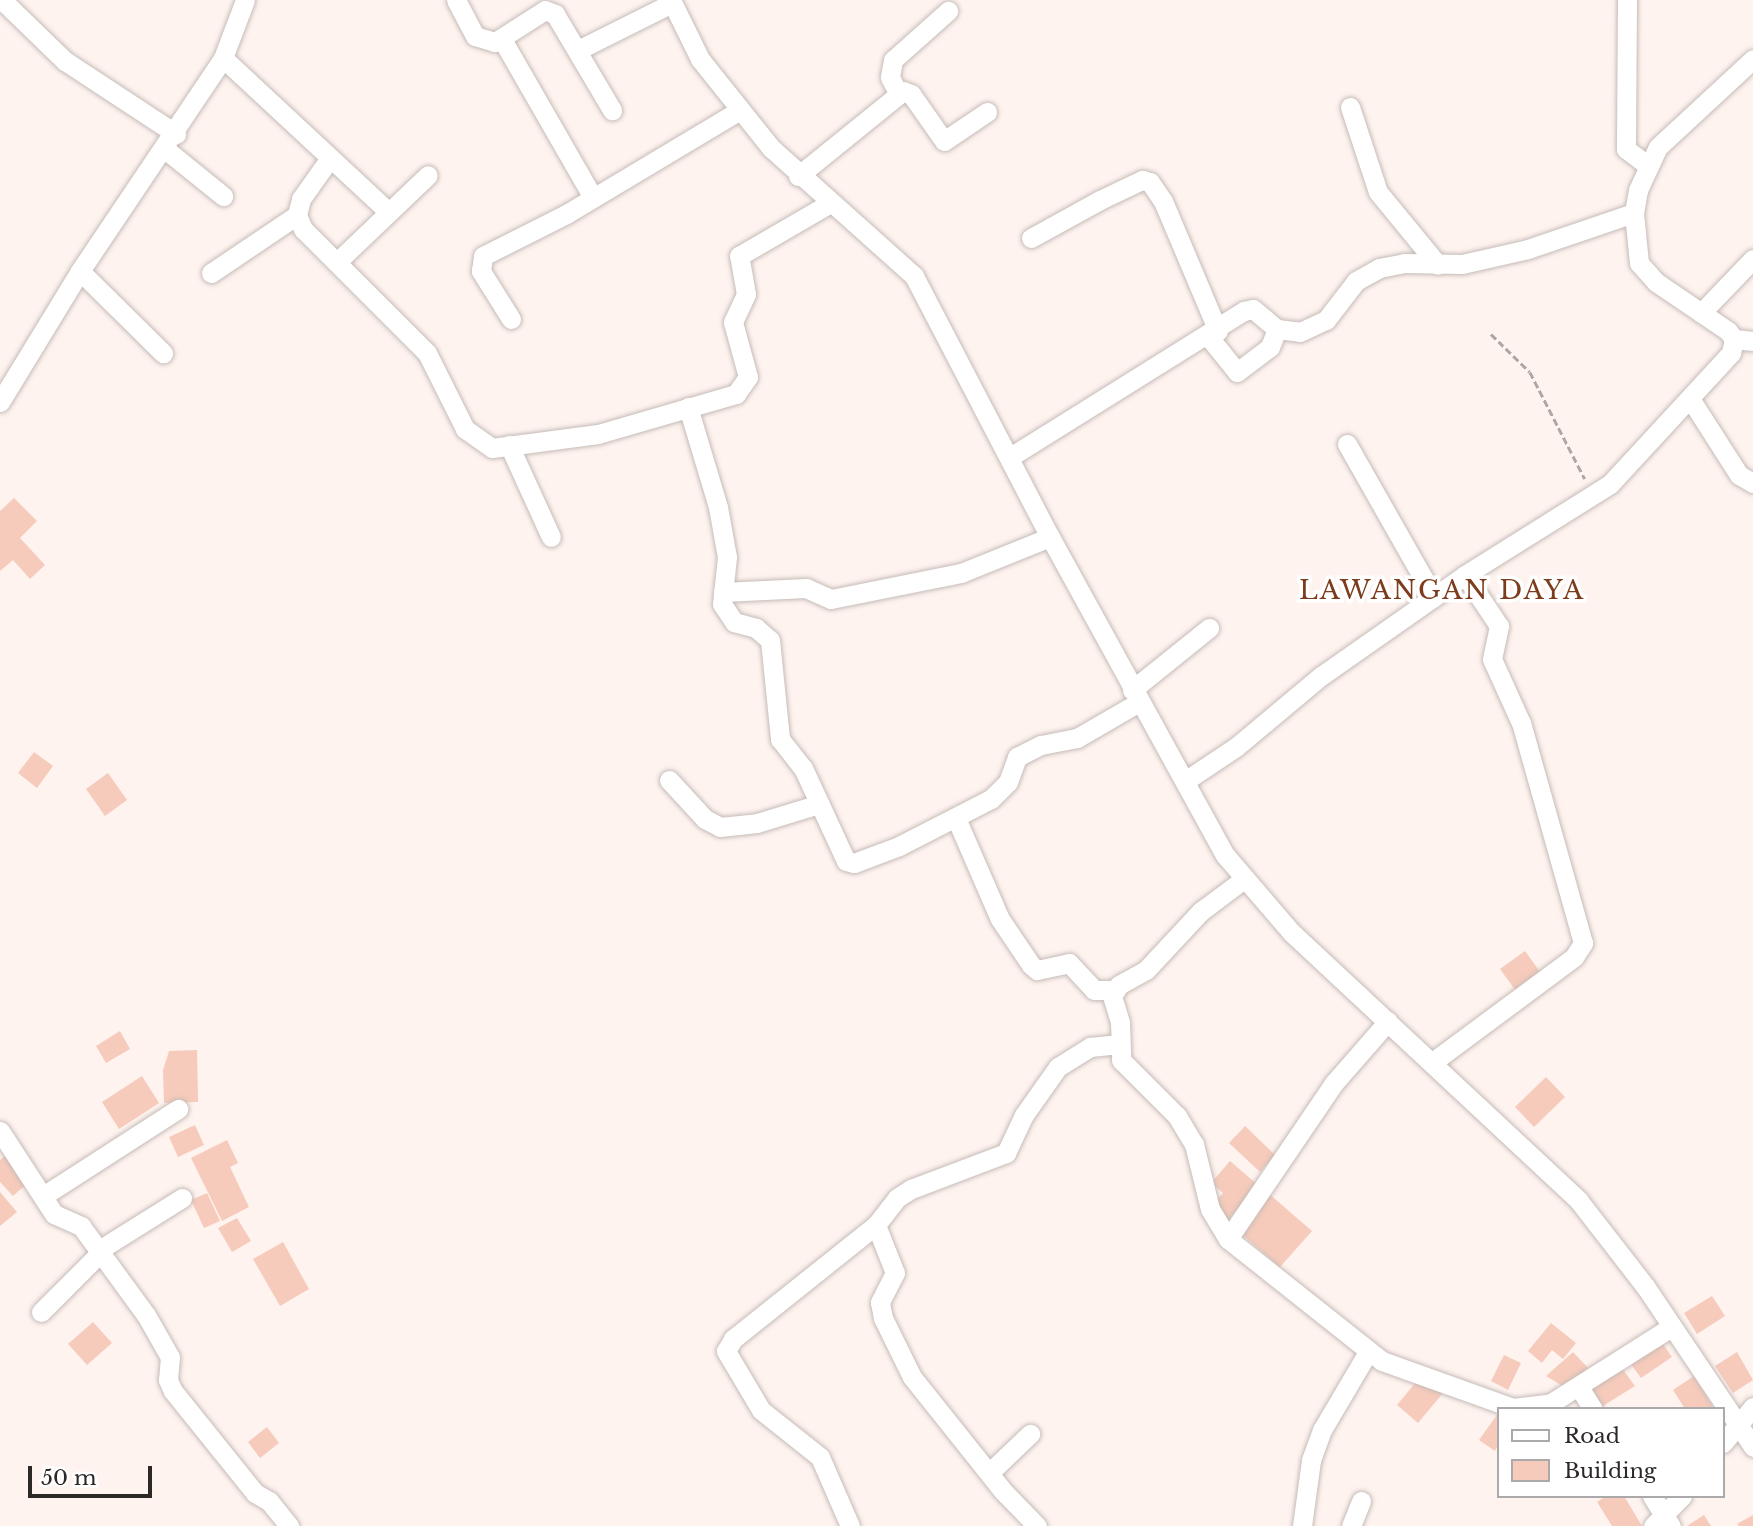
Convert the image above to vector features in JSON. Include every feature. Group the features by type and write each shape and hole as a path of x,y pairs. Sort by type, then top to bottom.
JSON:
{"street":[{"path":"2,0 65,61 171,142 223,196"},
{"path":"0,402 80,271 171,142 223,58 245,0"},
{"path":"456,0 475,36 503,41 545,10 555,14 612,110"},
{"path":"1627,0 1626,149 1647,165"},
{"path":"578,50 671,1 700,59 798,176 915,276 1050,537 1185,781 1209,831 1244,879 1291,933 1434,1061 1579,1201 1671,1327 1753,1447"},
{"path":"898,93 890,77 893,60 948,11"},
{"path":"503,41 592,196"},
{"path":"223,58 389,212"},
{"path":"1185,781 1465,575 1593,495 1633,462 1692,400 1743,340 1656,282 1639,263 1634,213 1647,165 1679,124 1753,59"},
{"path":"798,176 898,93 911,94 944,141 987,112"},
{"path":"1350,107 1377,192 1438,265"},
{"path":"511,319 481,271 483,256 568,213 592,196 740,110"},
{"path":"330,159 301,199 297,215 303,229 338,261 434,362 465,429 492,448 597,434 736,394 745,387 748,377 733,322 746,294 739,257 830,203"},
{"path":"338,261 428,175"},
{"path":"1031,238 1142,180 1150,182 1163,201 1213,333 1237,372 1270,347 1278,329"},
{"path":"1010,457 1253,309 1278,329 1300,332 1326,320 1356,281 1379,268 1404,263 1438,265 1528,249 1634,213"},
{"path":"211,273 297,215"},
{"path":"1700,313 1753,259"},
{"path":"80,271 163,353"},
{"path":"1692,400 1739,475 1753,483"},
{"path":"688,407 718,507 727,557 722,604 734,622 757,628 770,640 780,739 803,768 842,856 854,863 956,818 1001,794 1017,757 1041,745 1077,738 1136,696 1209,628"},
{"path":"1347,444 1434,597"},
{"path":"509,446 551,537"},
{"path":"723,592 806,587 831,599 961,573 1050,537"},
{"path":"1434,1061 1574,957 1583,943 1521,723 1492,659 1499,626 1465,575"},
{"path":"669,780 705,819 720,827 757,823 819,804"},
{"path":"956,818 1000,919 1031,965 1037,970 1069,963 1094,990 1114,990 1146,970 1201,911 1244,879"},
{"path":"1114,990 1120,1022 1117,1044 1121,1060 1177,1116 1194,1144 1210,1209 1228,1239 1382,1361 1510,1407"},
{"path":"1228,1239 1334,1083 1388,1021"},
{"path":"850,1526 821,1457 761,1410 726,1351 733,1339 876,1225 897,1198 911,1189 1006,1153 1024,1115 1058,1067 1090,1047 1117,1044"},
{"path":"43,1196 178,1109"},
{"path":"0,1131 54,1214 81,1226 166,1347 173,1391 255,1493 270,1501 289,1526"},
{"path":"41,1312 100,1251 182,1198"},
{"path":"876,1225 895,1273 880,1302 883,1318 912,1377 989,1473 1037,1526"},
{"path":"1521,1407 1551,1403 1671,1327"},
{"path":"1301,1526 1311,1460 1322,1430 1368,1352"},
{"path":"1579,1387 1592,1407"},
{"path":"1725,1440 1753,1407"},
{"path":"989,1473 1030,1434"},
{"path":"1652,1498 1663,1523"},
{"path":"1663,1523 1681,1498"},
{"path":"1350,1526 1361,1501"}],"path":[{"path":"1491,334 1530,372 1593,495"}],"building":[{"path":"14,498 37,521 20,538 45,565 30,579 13,560 0,571 0,511"},
{"path":"34,752 53,766 37,788 18,773"},
{"path":"108,773 127,800 105,816 86,789"},
{"path":"1525,951 1543,976 1518,994 1500,969"},
{"path":"120,1031 130,1049 106,1063 96,1046"},
{"path":"197,1050 198,1102 164,1103 163,1070 169,1051"},
{"path":"142,1076 159,1103 119,1129 102,1102"},
{"path":"1546,1077 1565,1097 1534,1127 1515,1107"},
{"path":"195,1125 204,1145 178,1157 169,1137"},
{"path":"1245,1126 1275,1155 1260,1172 1229,1143"},
{"path":"227,1140 238,1163 230,1167 249,1207 222,1221 191,1158"},
{"path":"5,1156 29,1182 13,1196 0,1182 0,1160"},
{"path":"1230,1161 1258,1185 1226,1222 1209,1208 1223,1193 1211,1183"},
{"path":"0,1192 17,1212 0,1226"},
{"path":"207,1193 220,1221 204,1228 191,1200"},
{"path":"1269,1194 1312,1231 1280,1267 1238,1231"},
{"path":"237,1218 251,1241 232,1252 218,1228"},
{"path":"283,1242 309,1289 280,1306 253,1259"},
{"path":"1712,1296 1725,1316 1697,1334 1684,1313"},
{"path":"93,1322 112,1343 87,1365 68,1344"},
{"path":"1551,1323 1576,1343 1563,1359 1552,1350 1542,1363 1528,1351"},
{"path":"1661,1341 1672,1357 1641,1378 1630,1363"},
{"path":"1573,1352 1588,1368 1566,1388 1546,1376"},
{"path":"1737,1352 1753,1380 1733,1393 1715,1366"},
{"path":"1504,1355 1521,1363 1508,1390 1491,1381"},
{"path":"1621,1367 1635,1386 1601,1407 1597,1407 1592,1400 1592,1388"},
{"path":"1422,1375 1443,1393 1418,1423 1397,1405"},
{"path":"1694,1376 1713,1407 1684,1407 1673,1390"},
{"path":"1498,1413 1498,1446 1495,1451 1479,1440"},
{"path":"267,1427 279,1443 260,1458 248,1442"},
{"path":"1603,1498 1625,1498 1642,1526 1612,1526 1597,1502"},
{"path":"1704,1515 1711,1526 1687,1526"},
{"path":"1753,1515 1753,1526 1737,1524"}],"district":[{"name":"LAWANGAN DAYA","path":"1442,591"}]}
